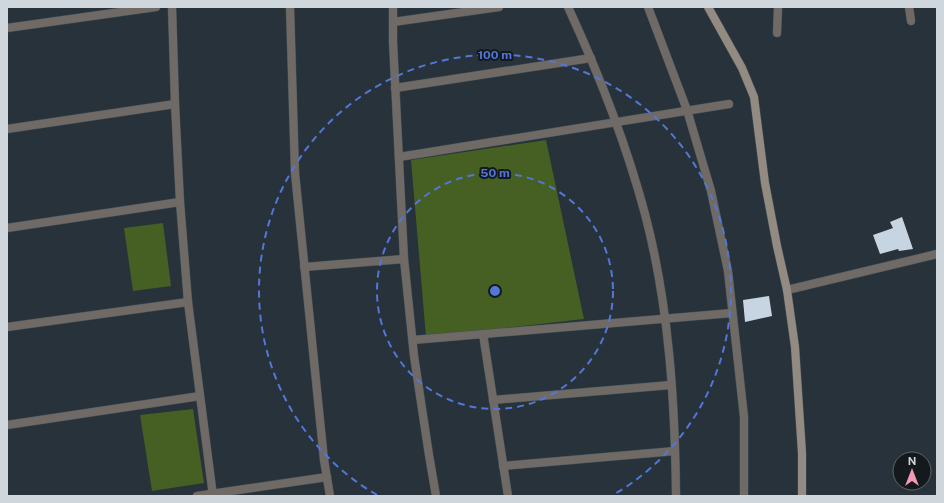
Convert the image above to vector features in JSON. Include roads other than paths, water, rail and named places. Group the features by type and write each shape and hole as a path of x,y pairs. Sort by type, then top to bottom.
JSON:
{"street":[{"path":"7,28 156,7"},
{"path":"172,7 180,202 188,302 213,495"},
{"path":"290,7 295,173 324,460 330,496"},
{"path":"393,7 404,259 412,340 436,496"},
{"path":"393,22 499,7"},
{"path":"568,7 591,58 624,145 645,214 660,288 664,318 671,385 676,496"},
{"path":"648,7 687,110 711,190 728,271 744,417 744,496"},
{"path":"708,7 742,68 754,97 765,184 787,290 795,347 802,453 802,496"},
{"path":"777,33 778,7"},
{"path":"909,7 911,21"},
{"path":"396,88 591,58"},
{"path":"7,129 175,104"},
{"path":"399,157 729,104"},
{"path":"7,228 180,202"},
{"path":"787,290 937,254"},
{"path":"304,267 404,259"},
{"path":"7,327 188,302"},
{"path":"412,340 732,313"},
{"path":"483,334 508,496"},
{"path":"493,400 671,385"},
{"path":"7,425 200,396"},
{"path":"503,466 675,451"},
{"path":"197,496 213,495 327,477"}]}
